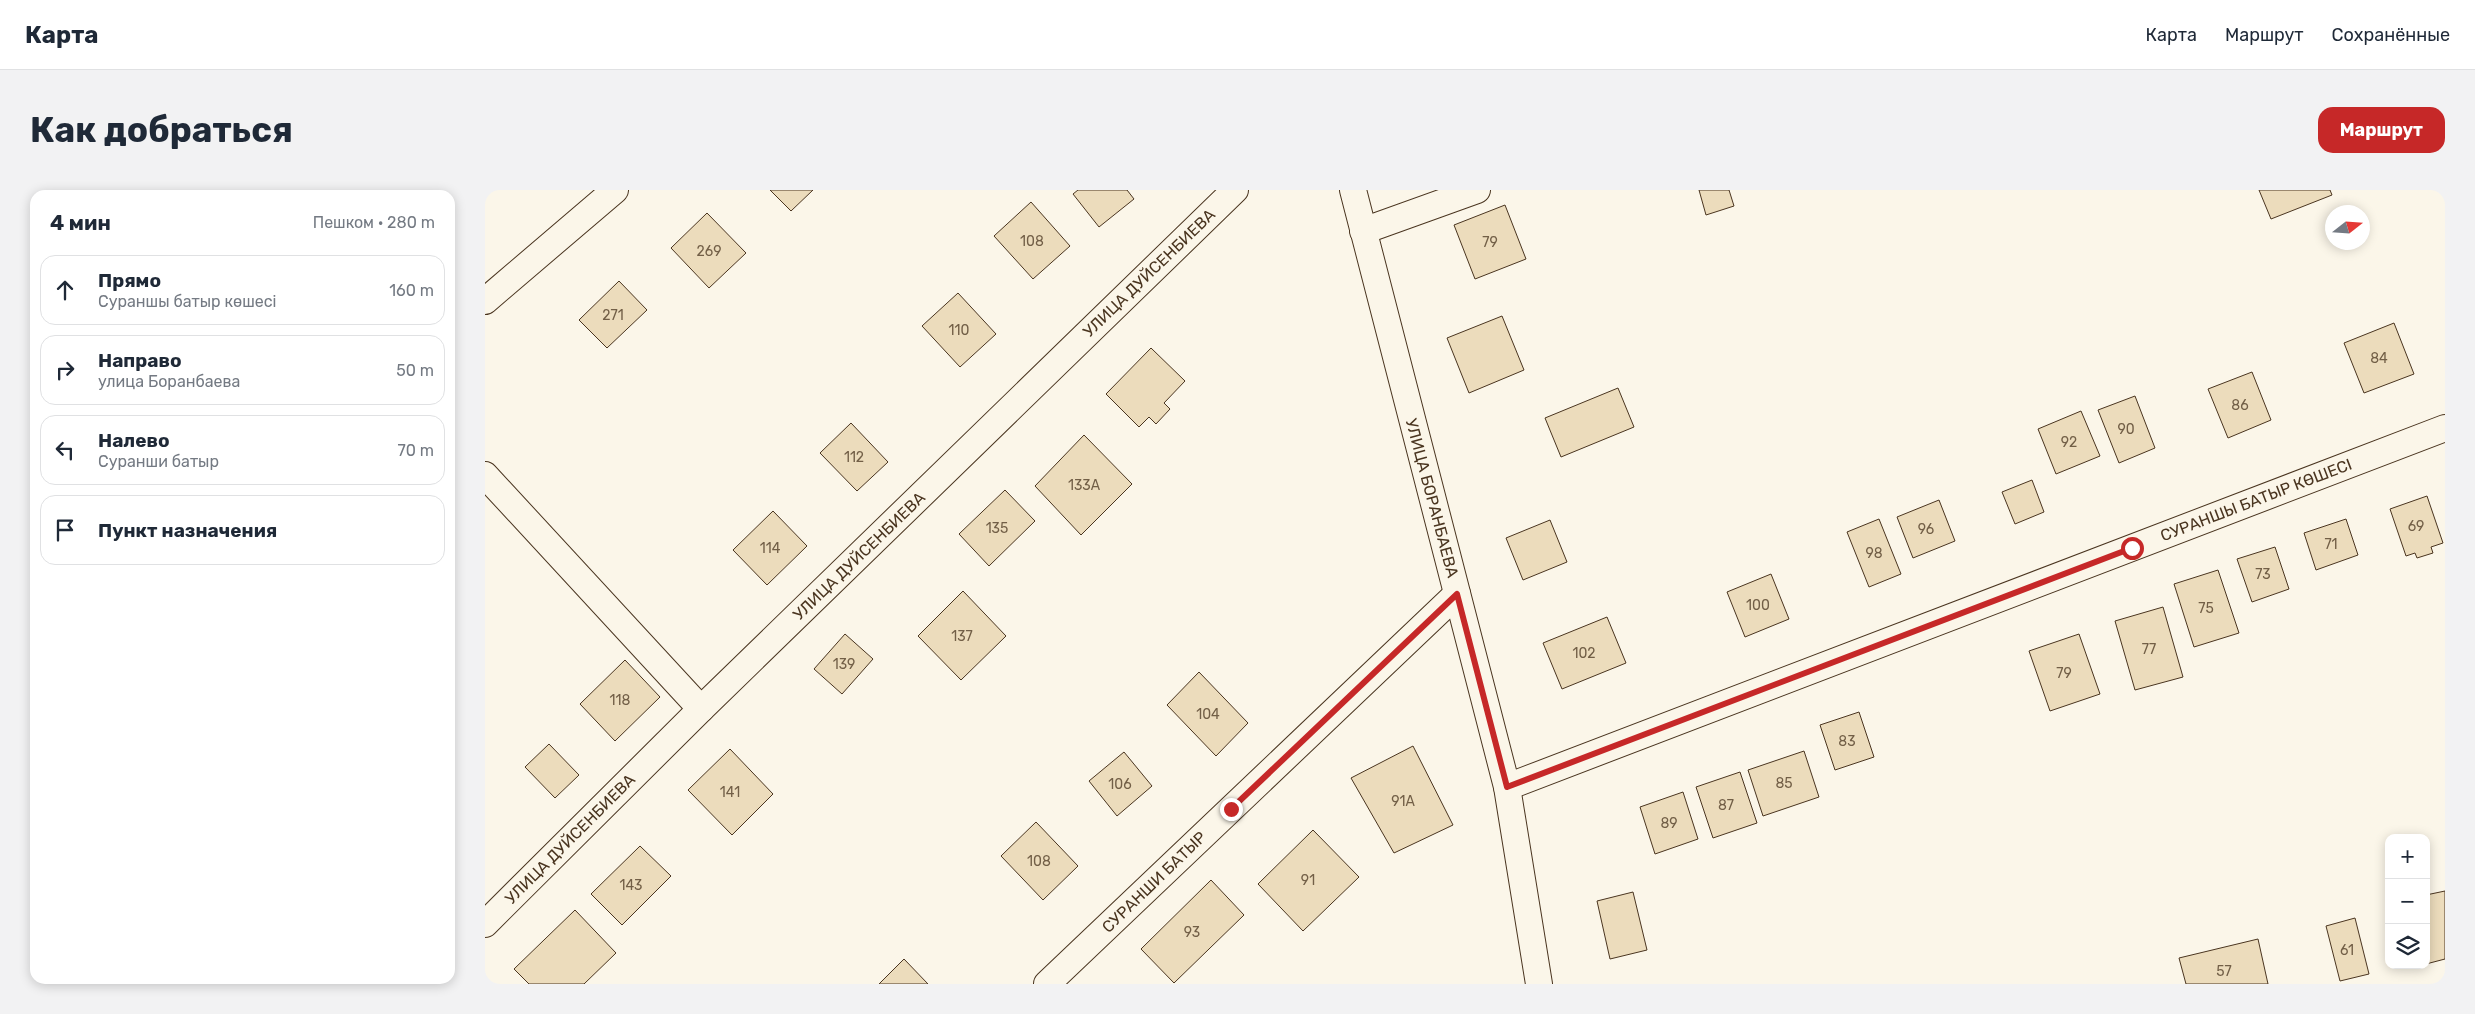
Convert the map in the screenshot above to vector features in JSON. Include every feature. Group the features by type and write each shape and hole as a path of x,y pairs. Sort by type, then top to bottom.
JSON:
{"street":[{"path":"485,301 615,190"},
{"name":"УЛИЦА ДУЙСЕНБИЕВА","path":"485,924 701,709 1235,190"},
{"name":"УЛИЦА БОРАНБАЕВА","path":"1353,190 1507,787 1539,984"},
{"path":"1363,232 1477,190"},
{"name":"СУРАНШЫ БАТЫР КӨШЕСІ","path":"1507,787 2445,428"},
{"path":"485,475 701,709"},
{"name":"СУРАНШИ БАТЫР","path":"1047,984 1457,594"}],"building":[{"path":"770,190 813,190 791,211"},
{"path":"1078,190 1127,190 1134,199 1099,227 1073,194"},
{"path":"1699,190 1729,190 1734,206 1706,215"},
{"path":"2259,190 2330,190 2332,195 2271,219"},
{"path":"1031,202 1070,246 1033,279 994,236"},
{"path":"1505,205 1526,259 1475,279 1454,225"},
{"path":"707,213 746,253 709,288 671,248"},
{"path":"619,281 647,310 607,348 579,320"},
{"path":"958,293 996,334 960,367 922,326"},
{"path":"1502,316 1524,370 1469,393 1447,338"},
{"path":"2394,323 2414,374 2364,393 2344,343"},
{"path":"1151,348 1185,381 1164,403 1170,409 1156,424 1149,417 1139,427 1106,394"},
{"path":"2252,372 2271,420 2228,438 2208,389"},
{"path":"1618,388 1634,427 1561,457 1545,418"},
{"path":"2135,396 2155,448 2119,463 2098,410"},
{"path":"2081,411 2100,456 2056,474 2038,429"},
{"path":"851,423 888,462 857,491 820,453"},
{"path":"1084,435 1132,484 1081,535 1035,486"},
{"path":"2032,480 2044,512 2015,524 2002,492"},
{"path":"1005,490 1035,521 989,566 959,534"},
{"path":"2427,496 2443,543 2431,547 2433,553 2417,558 2415,553 2406,556 2390,509"},
{"path":"1939,500 1955,541 1913,558 1897,517"},
{"path":"773,511 807,546 767,585 733,550"},
{"path":"1879,519 1901,574 1869,587 1847,532"},
{"path":"2346,519 2358,555 2316,570 2304,533"},
{"path":"1550,520 1567,562 1523,580 1506,538"},
{"path":"2275,547 2289,589 2252,602 2237,559"},
{"path":"2218,570 2239,633 2194,647 2174,584"},
{"path":"1771,574 1789,619 1745,637 1727,592"},
{"path":"963,591 1006,636 961,680 918,636"},
{"path":"2163,607 2183,677 2135,690 2115,621"},
{"path":"1607,617 1626,663 1562,689 1543,643"},
{"path":"845,634 873,659 842,694 814,669"},
{"path":"2079,634 2100,694 2050,711 2029,651"},
{"path":"625,660 660,697 615,741 580,704"},
{"path":"1199,672 1248,723 1216,756 1167,705"},
{"path":"1859,712 1874,757 1835,770 1820,725"},
{"path":"549,744 579,775 555,798 525,767"},
{"path":"1413,746 1453,825 1394,853 1351,778"},
{"path":"730,749 773,794 732,835 688,790"},
{"path":"1804,751 1819,797 1763,816 1748,770"},
{"path":"1124,752 1152,786 1117,816 1089,781"},
{"path":"1740,772 1757,823 1713,838 1696,787"},
{"path":"1683,792 1698,839 1655,854 1640,807"},
{"path":"1036,822 1078,866 1043,900 1001,856"},
{"path":"1313,830 1359,877 1303,931 1258,884"},
{"path":"640,846 671,876 622,925 591,894"},
{"path":"1211,880 1244,915 1174,983 1141,949"},
{"path":"2445,891 2445,959 2430,963 2430,924 2430,894"},
{"path":"1633,892 1647,950 1610,959 1597,901"},
{"path":"575,910 616,953 584,984 529,984 514,969"},
{"path":"2355,918 2369,974 2340,981 2326,926"},
{"path":"2258,939 2268,984 2186,984 2179,958"},
{"path":"904,959 928,984 879,984"}],"route":[{"path":"1231,809 1457,594 1507,787 2132,548"}]}
